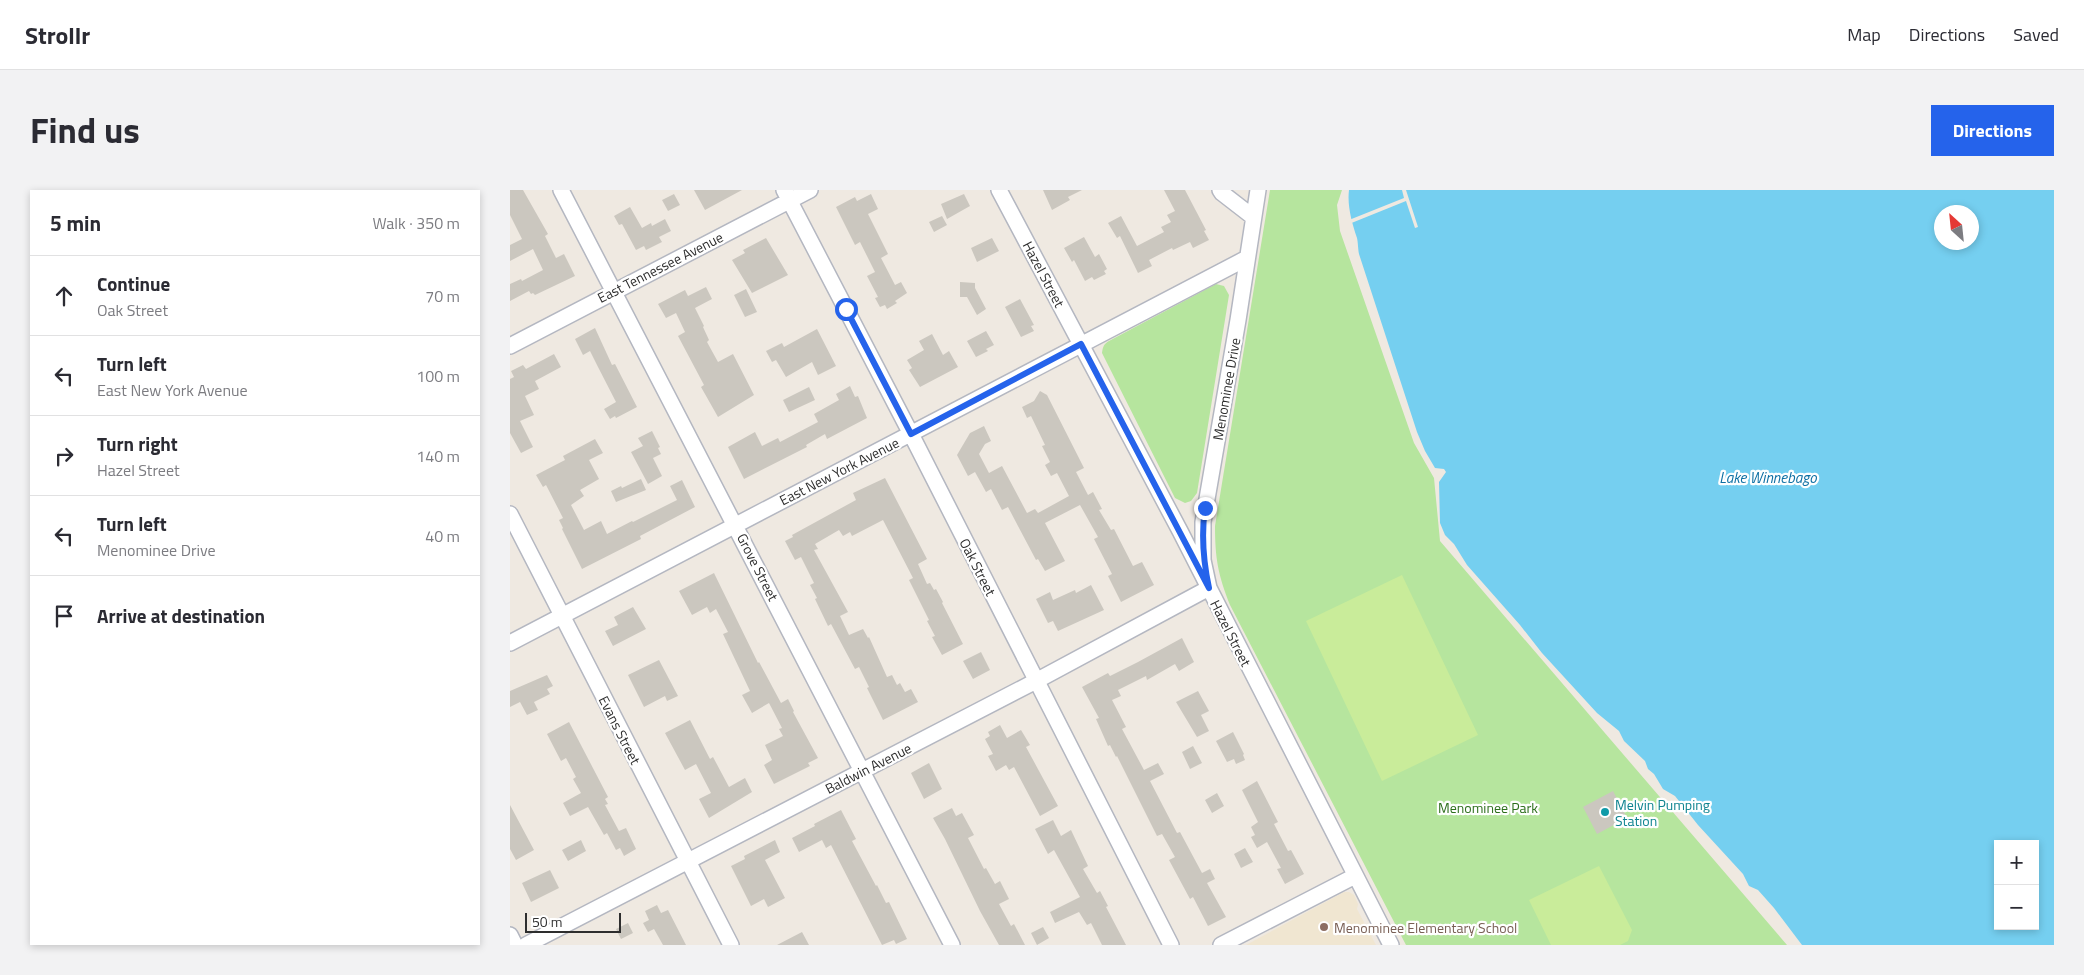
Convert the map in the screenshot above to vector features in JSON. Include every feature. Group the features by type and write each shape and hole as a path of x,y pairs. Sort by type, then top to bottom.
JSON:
{"street":[{"name":"Grove Street","path":"561,190 736,523 952,945"},
{"name":"East Tennessee Avenue","path":"510,346 787,195 810,190"},
{"name":"Hazel Street","path":"999,190 1209,588 1354,876 1391,945"},
{"path":"1220,190 1222,194 1253,217"},
{"name":"Menominee Drive","path":"1209,588 1203,560 1203,522 1238,320 1258,190"},
{"name":"Oak Street","path":"787,195 1171,945"},
{"name":"East New York Avenue","path":"510,643 736,523 911,434 1247,258"},
{"name":"Evans Street","path":"510,514 731,945"},
{"name":"Baldwin Avenue","path":"526,945 1036,681 1209,588"},
{"path":"1220,945 1354,876"},
{"path":"510,935 515,945"}],"shaded area":[{"name":"Menominee Elementary School","path":"1344,892 1354,895 1358,904 1357,909 1376,945 1246,945"}],"green space":[{"name":"Menominee Park","path":"1270,190 1342,190 1337,205 1340,231 1414,443 1434,478 1440,541 1787,945 1406,945 1230,605 1218,566 1215,526"},
{"path":"1216,284 1224,286 1229,295 1197,493 1191,501 1185,503 1175,498 1102,353 1104,346 1109,341"},
{"path":"1402,575 1478,735 1382,781 1306,621"},
{"path":"1599,866 1632,930 1628,941 1620,945 1551,945 1529,900"}],"water":[{"name":"Lake Winnebago","path":"1349,190 2054,190 2054,945 1802,945 1774,908 1758,890 1749,886 1743,874 1698,825 1675,796 1663,789 1654,774 1648,769 1645,761 1624,741 1619,731 1597,713 1542,653 1467,565 1454,544 1445,535 1440,523 1439,482 1446,472 1444,469 1435,468 1417,432 1359,254 1349,202"}],"pier":[{"path":"1402,190 1406,190 1418,227 1415,228 1406,201 1349,224 1349,220 1404,198"}],"building":[{"path":"510,190 523,190 548,234 545,236 556,258 564,254 575,276 535,295 529,291 510,301 510,284 521,279 522,281 543,270 533,249 510,261 510,245 522,239 510,215"},
{"path":"694,190 742,190 705,210"},
{"path":"1043,190 1082,190 1068,197 1070,200 1052,210"},
{"path":"1164,190 1185,190 1206,230 1204,231 1209,240 1193,248 1190,242 1173,250 1172,248 1149,260 1152,266 1138,273 1120,236 1117,238 1108,223 1121,216 1137,246 1164,232 1161,227 1171,222 1167,215 1175,211"},
{"path":"674,194 680,205 668,211 662,200"},
{"path":"871,194 878,209 868,214 888,254 881,258 895,285 901,282 907,293 895,301 897,303 887,309 885,305 880,307 875,298 878,297 867,276 875,272 860,242 855,245 836,207 855,197 857,201"},
{"path":"964,194 970,206 947,219 941,204"},
{"path":"630,207 642,228 651,223 652,226 665,219 671,231 659,237 662,242 646,250 644,246 636,250 622,224 619,225 614,216"},
{"path":"942,216 947,225 934,232 929,222"},
{"path":"1084,237 1095,257 1099,254 1107,269 1104,271 1106,274 1094,280 1092,277 1085,281 1074,260 1072,262 1064,248"},
{"path":"766,238 788,275 752,293 732,260 745,253 743,250"},
{"path":"992,238 999,251 977,262 971,248"},
{"path":"960,282 975,283 975,288 986,309 977,315 967,297 960,297"},
{"path":"706,287 712,299 695,308 709,340 707,342 718,362 733,354 754,395 718,417 701,387 704,385 678,336 685,332 676,313 666,318 658,304 685,290 688,296"},
{"path":"746,289 757,312 745,317 734,295"},
{"path":"1020,299 1034,325 1031,326 1034,331 1021,337 1005,307"},
{"path":"595,328 612,365 615,364 637,407 616,418 615,416 610,419 604,409 616,402 590,351 583,355 575,339"},
{"path":"817,329 836,366 818,375 812,362 786,377 776,360 772,362 766,351 782,343 784,347"},
{"path":"986,331 994,345 986,349 988,351 976,357 967,341"},
{"path":"932,334 943,355 949,351 958,367 920,387 909,370 912,368 907,360 924,350 919,341"},
{"path":"554,354 561,367 535,381 539,389 525,396 534,415 520,421 533,447 521,453 510,433 510,379 514,377 511,371 523,365 526,369"},
{"path":"850,386 855,397 858,396 867,418 827,439 825,434 806,445 807,447 744,479 728,447 755,432 762,446 778,438 780,442 818,422 814,414 839,400 836,394"},
{"path":"809,387 815,400 789,412 783,400"},
{"path":"1040,391 1047,395 1084,468 1076,472 1088,495 1093,492 1102,509 1099,510 1111,530 1114,529 1133,566 1142,562 1154,585 1121,602 1108,576 1112,574 1094,539 1098,537 1080,505 1045,523 1065,561 1045,571 1038,559 1036,560 1008,507 1002,510 991,489 986,492 975,472 968,476 957,455 970,433 984,426 991,441 985,444 979,454 989,473 1002,466 1027,513 1035,509 1038,513 1069,496 1057,473 1051,476 1045,465 1050,462 1042,446 1045,445 1031,416 1027,418 1022,407 1034,401"},
{"path":"652,431 660,447 658,448 661,454 653,458 662,476 648,484 631,452 643,446 638,438"},
{"path":"595,439 603,453 589,460 599,479 580,490 584,496 571,505 584,530 601,521 607,534 677,500 670,486 682,480 695,507 640,536 641,539 582,569 562,529 559,520 563,518 546,485 543,487 536,475 565,460 563,456"},
{"path":"885,478 927,559 918,564 927,584 930,583 934,590 936,589 963,644 942,655 932,637 935,636 927,621 929,620 909,580 913,578 883,520 852,536 850,532 843,536 839,530 815,544 818,549 814,550 848,612 840,616 849,635 863,629 869,637 887,677 892,675 897,685 900,683 905,692 911,689 918,702 883,720 859,667 855,669 831,624 828,626 810,585 814,583 801,557 795,560 785,541 793,537 792,535 856,500 853,493"},
{"path":"641,479 646,490 616,502 611,491"},
{"path":"714,573 758,663 781,703 788,699 818,758 808,763 810,766 774,784 764,765 772,760 765,745 783,736 779,729 782,728 769,703 752,713 742,695 750,691 723,634 728,632 716,609 710,613 707,607 692,615 679,591"},
{"path":"1091,585 1104,610 1058,631 1053,621 1048,623 1036,599 1050,592 1053,600 1075,590 1076,593"},
{"path":"633,607 646,629 613,646 605,631 618,625 614,617"},
{"path":"1182,638 1194,662 1179,671 1175,664 1147,680 1146,676 1118,690 1121,696 1112,700 1126,727 1122,729 1144,770 1158,763 1164,774 1150,781 1177,833 1180,832 1202,873 1210,869 1215,879 1207,883 1226,917 1208,926 1193,897 1190,899 1169,860 1175,857 1162,834 1157,836 1117,756 1110,745 1108,746 1096,719 1099,718 1082,687 1108,673 1110,676"},
{"path":"981,652 990,670 973,679 963,661"},
{"path":"659,660 678,696 667,701 665,696 644,707 628,675"},
{"path":"547,675 553,686 547,689 550,694 534,702 538,710 527,715 520,702 510,707 510,691"},
{"path":"1198,691 1209,711 1201,715 1209,731 1197,737 1176,702"},
{"path":"690,720 710,759 713,757 729,787 745,778 752,792 709,818 699,799 711,793 696,764 685,770 665,733"},
{"path":"569,722 608,797 605,799 608,804 605,805 619,831 626,828 636,849 624,856 620,848 616,850 607,833 604,835 588,807 570,816 563,803 581,793 573,779 576,777 566,758 561,761 547,734"},
{"path":"1000,725 1007,738 1021,730 1030,745 1026,747 1058,806 1040,816 1014,767 1009,770 1006,765 996,771 988,756 993,754 985,739 990,736 988,732"},
{"path":"1233,732 1245,760 1236,764 1234,759 1227,762 1216,741"},
{"path":"1193,746 1202,763 1190,769 1182,752"},
{"path":"929,763 942,789 924,799 911,773"},
{"path":"1257,781 1278,822 1274,824 1288,851 1291,850 1304,874 1285,884 1277,869 1281,868 1267,842 1257,848 1251,837 1255,835 1251,827 1258,822 1242,790"},
{"name":"Melvin Pumping Station","path":"1613,791 1627,818 1597,834 1583,807"},
{"path":"1217,793 1224,806 1212,813 1205,800"},
{"path":"510,805 534,850 516,860 510,849"},
{"path":"952,808 956,816 962,813 974,835 968,838 984,869 986,868 995,884 1000,881 1009,899 999,904 1011,926 1014,924 1025,945 999,945 980,911 933,818"},
{"path":"841,810 856,839 852,841 886,903 889,902 907,939 896,944 894,940 882,945 831,845 826,848 822,840 799,852 792,838"},
{"path":"1053,820 1061,836 1071,830 1088,866 1083,869 1097,893 1100,891 1108,906 1106,907 1126,945 1102,945 1091,923 1087,925 1079,912 1055,923 1050,912 1080,897 1054,850 1048,854 1035,829"},
{"path":"581,840 586,851 568,861 562,850"},
{"path":"775,840 780,852 765,860 785,898 768,907 764,899 751,906 731,866 745,859 744,856"},
{"path":"1245,848 1253,862 1241,868 1234,854"},
{"path":"550,870 559,888 531,902 522,883"},
{"path":"657,905 661,913 668,910 686,945 663,945 654,929 648,932 643,923 649,920 645,911"},
{"path":"628,923 633,933 621,939 616,929"},
{"path":"1043,927 1049,938 1037,945 1031,933"},
{"path":"802,932 809,945 777,945"}],"place":[{"name":"Melvin Pumping Station","path":"1605,812"},
{"name":"Menominee Elementary School","path":"1324,927"}],"route":[{"path":"846,309 911,434 1081,344 1209,588 1203,560 1202,536 1205,508"}]}
